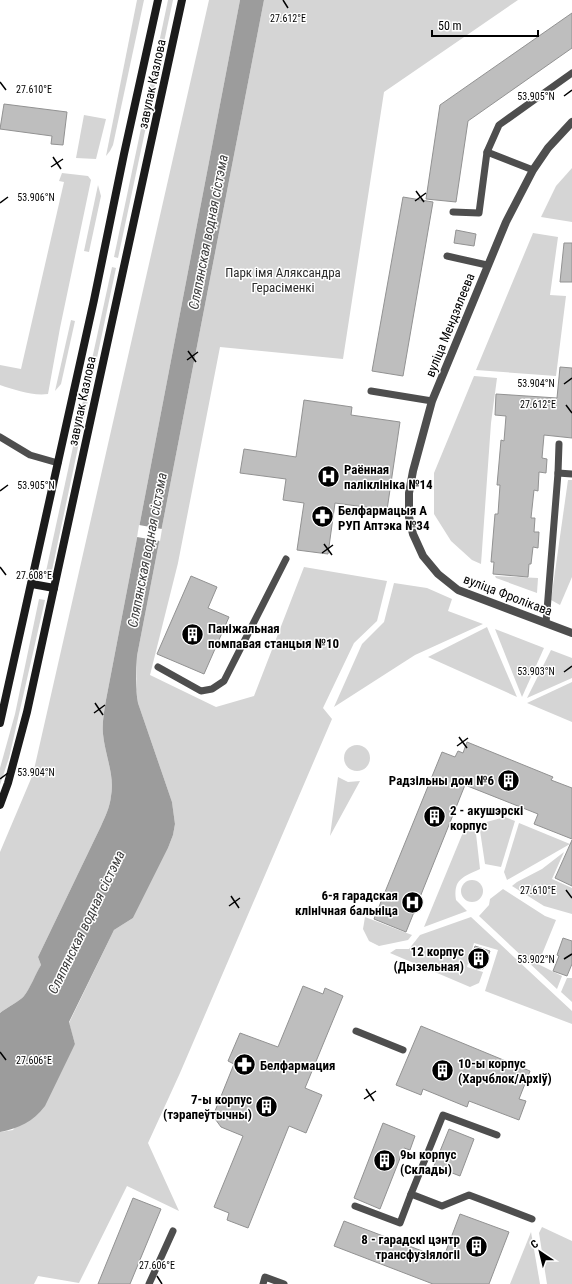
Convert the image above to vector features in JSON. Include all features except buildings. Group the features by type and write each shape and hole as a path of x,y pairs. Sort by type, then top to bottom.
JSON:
{"main road":[{"name":"завулак Казлова","path":"0,723 103,260 124,154 158,0"},
{"name":"завулак Казлова","path":"0,805 8,783 27,712 182,0"},
{"path":"32,584 54,588"}],"street":[{"name":"вуліца Мендзялеева","path":"423,556 413,534 409,517 409,493 412,471 432,401 506,222 533,170 548,148 572,122"},
{"name":"вуліца Фролікава","path":"423,556 438,574 458,590 572,633"}],"lane":[{"path":"453,212 479,213 487,152 498,125 572,73"},
{"path":"487,152 533,170"},
{"path":"447,256 487,265"},
{"path":"371,391 432,401"},
{"path":"0,437 30,454 58,463"},
{"path":"546,622 559,444"},
{"path":"558,473 572,474"},
{"path":"158,667 201,691 212,689 224,680 286,559"},
{"path":"356,1031 403,1050"},
{"path":"355,1206 400,1223 443,1115 497,1135"},
{"path":"412,1194 442,1206 469,1195 532,1219"},
{"path":"149,1284 173,1231"},
{"path":"262,1284 266,1277 284,1284"}],"green space":[{"path":"137,0 144,0 113,145 106,156"},
{"path":"168,0 173,0 118,258 114,257"},
{"name":"Парк імя Аляксандра Герасіменкі","path":"209,0 240,0 105,709 103,734 112,781 110,800 101,826 38,957 41,965 33,981 22,998 0,1013 0,852 33,774"},
{"name":"Парк імя Аляксандра Герасіменкі","path":"264,0 518,0 384,92 343,359 220,347 178,563 150,675 216,707 254,696 304,567 387,581 377,621 354,643 323,708 332,719 180,1073 148,1143 179,1211 127,1186 79,1283 38,1276 34,1284 0,1284 0,1132 13,1130 75,1044 69,1023 114,930 133,918 173,835 175,824 172,802 138,703 136,690 137,656"},
{"path":"84,115 106,119 96,159 76,158"},
{"path":"572,168 572,222 541,217 556,186"},
{"path":"62,173 88,176 91,180 60,328 48,394 18,391 0,385 0,365 21,369 64,182 59,181"},
{"path":"98,185 101,196 89,252 84,251"},
{"path":"533,233 558,237 550,295 566,296 556,376 476,370"},
{"path":"112,267 116,268 51,575 48,580 45,576"},
{"path":"71,320 75,321 61,384 55,391"},
{"path":"474,376 497,378 491,423 481,564 472,560 451,541 434,514 434,473"},
{"path":"568,480 572,480 572,577 560,605 551,600"},
{"path":"495,576 538,578 537,593 496,578"},
{"path":"394,583 427,588 452,599 448,611 483,624 415,655 334,707 362,644 384,622"},
{"path":"39,599 45,600 9,758 0,785 0,768 15,714"},
{"path":"487,627 517,697 428,657"},
{"path":"495,629 544,648 522,697"},
{"path":"551,650 572,658 572,678 527,698"},
{"path":"572,682 572,722 527,703"},
{"path":"357,745 366,749 370,758 366,767 357,771 348,767 344,758 348,749"},
{"path":"338,777 348,782 360,781 330,836"},
{"path":"505,817 515,821 501,867 485,864 479,824"},
{"path":"519,823 570,844 507,880 504,872"},
{"path":"475,825 480,869 460,880 456,887 455,893 456,900 467,911 424,927 464,830"},
{"path":"564,852 552,879 572,888 572,914 544,906 512,886 542,869"},
{"path":"472,880 480,883 483,891 480,899 472,902 464,899 461,891 464,883"},
{"path":"503,889 545,916 556,920 538,964 562,976 557,989 479,916 489,905 490,899"},
{"path":"365,917 412,935 408,940 379,946 369,941 363,929"},
{"path":"471,917 572,1011 572,1024 485,991 498,950 474,943 467,967 483,972 479,983 470,987 390,953 396,949 409,949 420,935"},
{"path":"567,978 572,978 572,1002 561,992"},
{"path":"542,1227 572,1241 572,1284 547,1284 539,1233"},
{"path":"531,1232 540,1284 510,1284"}],"water":[{"name":"Сляпянская водная сістэма","path":"240,0 264,0 137,656 136,685 138,703 172,802 175,824 173,835 133,918 114,930 69,1022 75,1044 45,1106 36,1116 25,1124 0,1132 0,1013 22,998 31,985 41,965 38,957 101,826 110,800 112,781 103,734 105,709"}],"pier":[{"path":"139,525 162,529 160,541 137,537"}],"place":[{"name":"Раённая паліклініка №14","path":"328,476"},
{"name":"Белфармацыя А РУП Аптэка №34","path":"323,517"},
{"name":"Паніжальная помпавая станцыя №10","path":"193,635"},
{"name":"Радзільны дом №6","path":"509,780"},
{"name":"2 - акушэрскі корпус","path":"434,817"},
{"name":"6-я гарадская клінічная бальніца","path":"413,902"},
{"name":"12 корпус (Дызельная)","path":"479,958"},
{"name":"Белфармация","path":"244,1065"},
{"name":"10-ы корпус (Харчблок/Архіў)","path":"442,1070"},
{"name":"7-ы корпус (тэрапеўтычны)","path":"267,1106"},
{"name":"9ы корпус (Склады)","path":"384,1161"},
{"name":"8 - гарадскі цэнтр трансфузіялогіі","path":"476,1246"}]}
